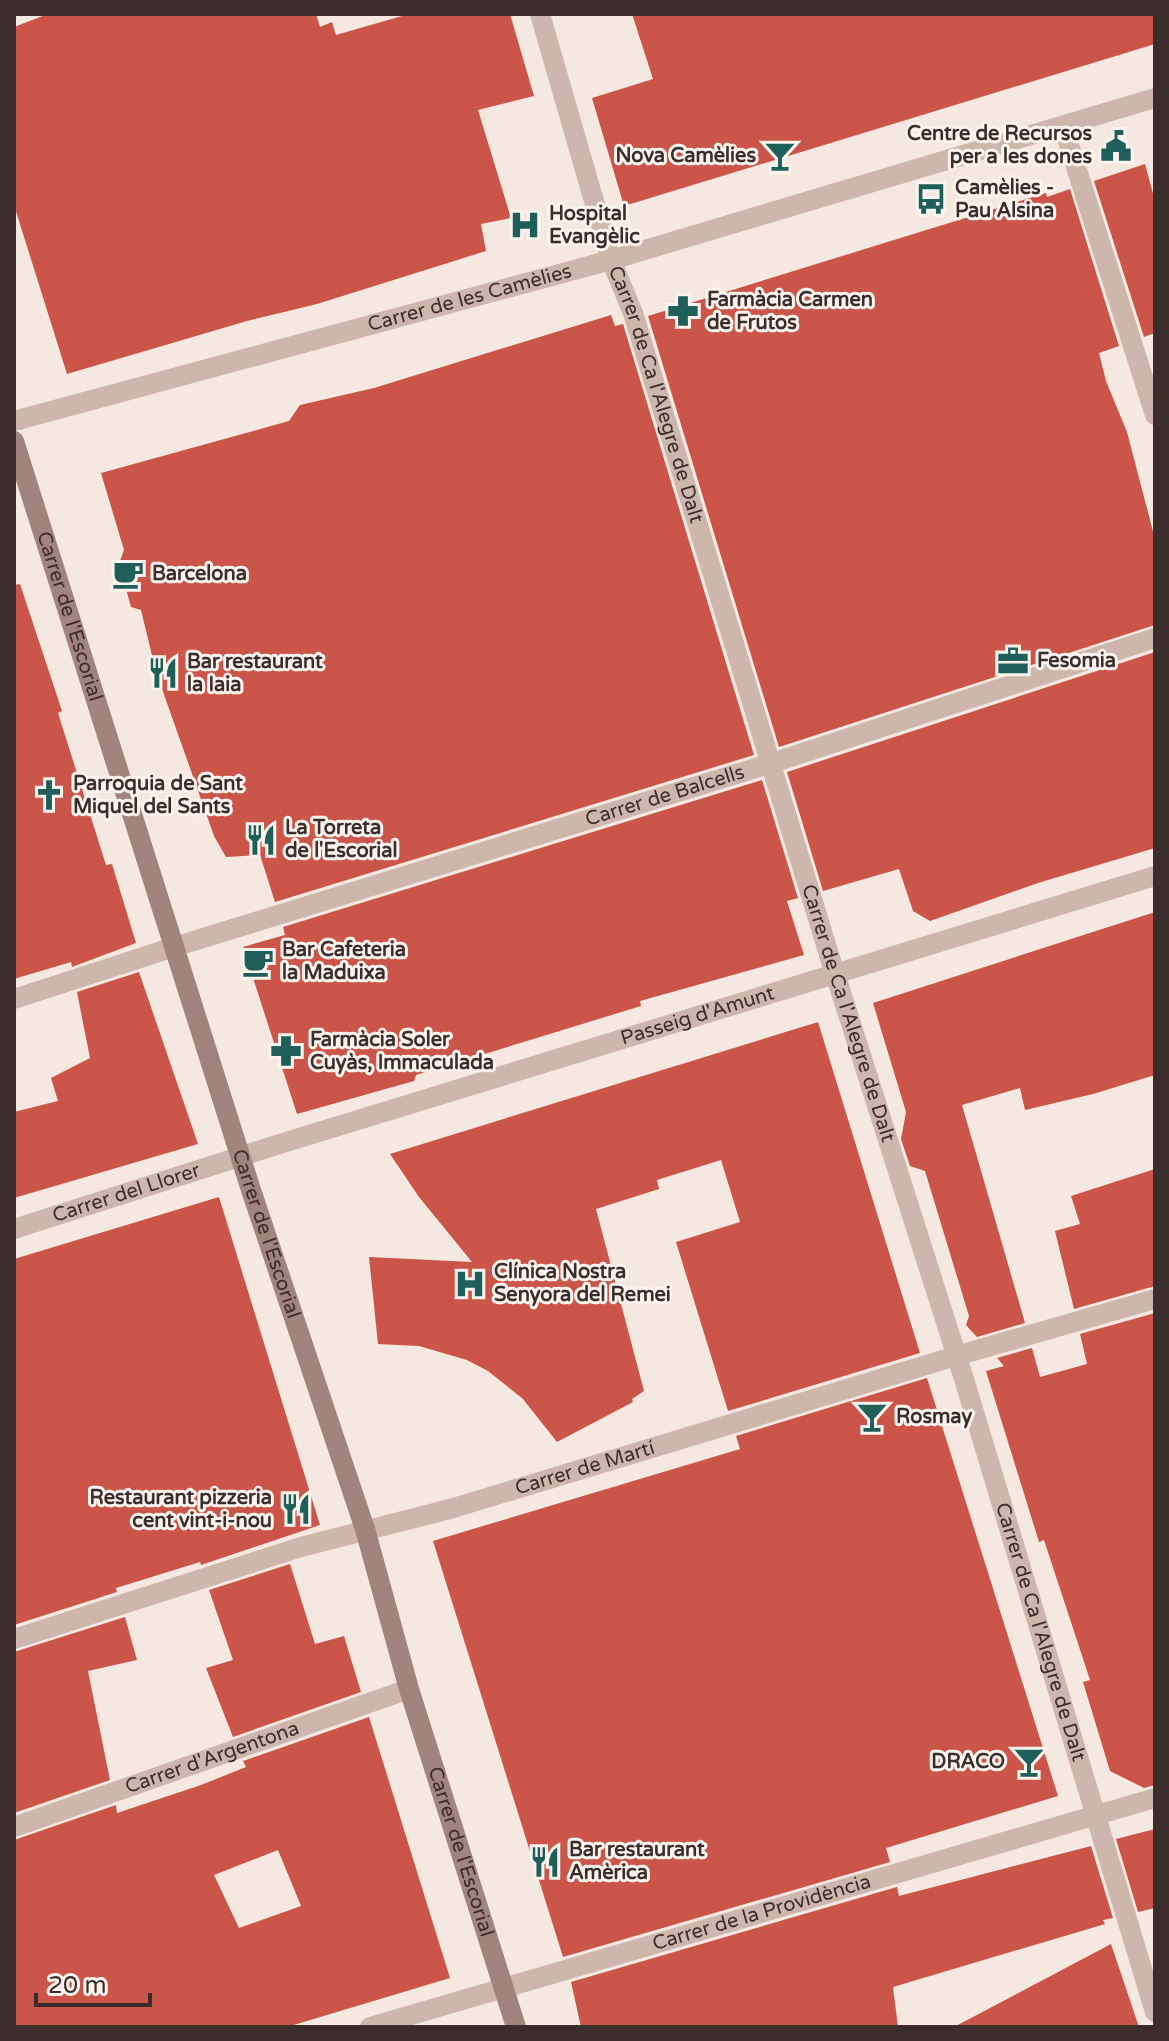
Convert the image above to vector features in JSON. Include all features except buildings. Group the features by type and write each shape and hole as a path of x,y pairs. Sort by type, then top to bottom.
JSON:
{"street":[{"name":"Carrer de Ca l'Alegre de Dalt","path":"540,14 611,260 633,313 956,1356 1155,2012"},
{"name":"Carrer de les Camèlies","path":"14,421 611,260 1155,98"},
{"path":"1063,126 1155,415"},
{"name":"Carrer de l'Escorial","path":"14,441 241,1158 365,1529 409,1689 516,2027"},
{"name":"Carrer de Balcells","path":"14,999 772,763 1155,638"},
{"name":"Passeig d'Amunt","path":"241,1158 1155,876"},
{"name":"Carrer del Llorer","path":"14,1229 241,1158"},
{"name":"Carrer de Martí","path":"14,1639 365,1529 450,1509 1155,1299"},
{"name":"Carrer d'Argentona","path":"14,1827 409,1689"},
{"name":"Carrer de la Providència","path":"370,2027 1155,1798"}],"place":[{"name":"Centre de Recursos per a les dones","path":"1116,146"},
{"name":"Nova Camèlies","path":"780,156"},
{"name":"Camèlies - Pau Alsina","path":"931,199"},
{"name":"Hospital Evangèlic","path":"525,225"},
{"name":"Farmàcia Carmen de Frutos","path":"683,311"},
{"name":"Barcelona","path":"128,574"},
{"name":"Fesomia","path":"1013,661"},
{"name":"Bar restaurant la Iaia","path":"163,673"},
{"name":"Parroquia de Sant Miquel del Sants","path":"49,795"},
{"name":"La Torreta de l'Escorial","path":"261,840"},
{"name":"Bar Cafeteria la Maduixa","path":"258,962"},
{"name":"Farmàcia Soler Cuyàs, Immaculada","path":"286,1051"},
{"name":"Clínica Nostra Senyora del Remei","path":"470,1284"},
{"name":"Rosmay","path":"872,1417"},
{"name":"Restaurant pizzeria cent vint-i-nou","path":"296,1509"},
{"name":"DRACO","path":"1029,1762"},
{"name":"Bar restaurant Amèrica","path":"545,1862"}]}
